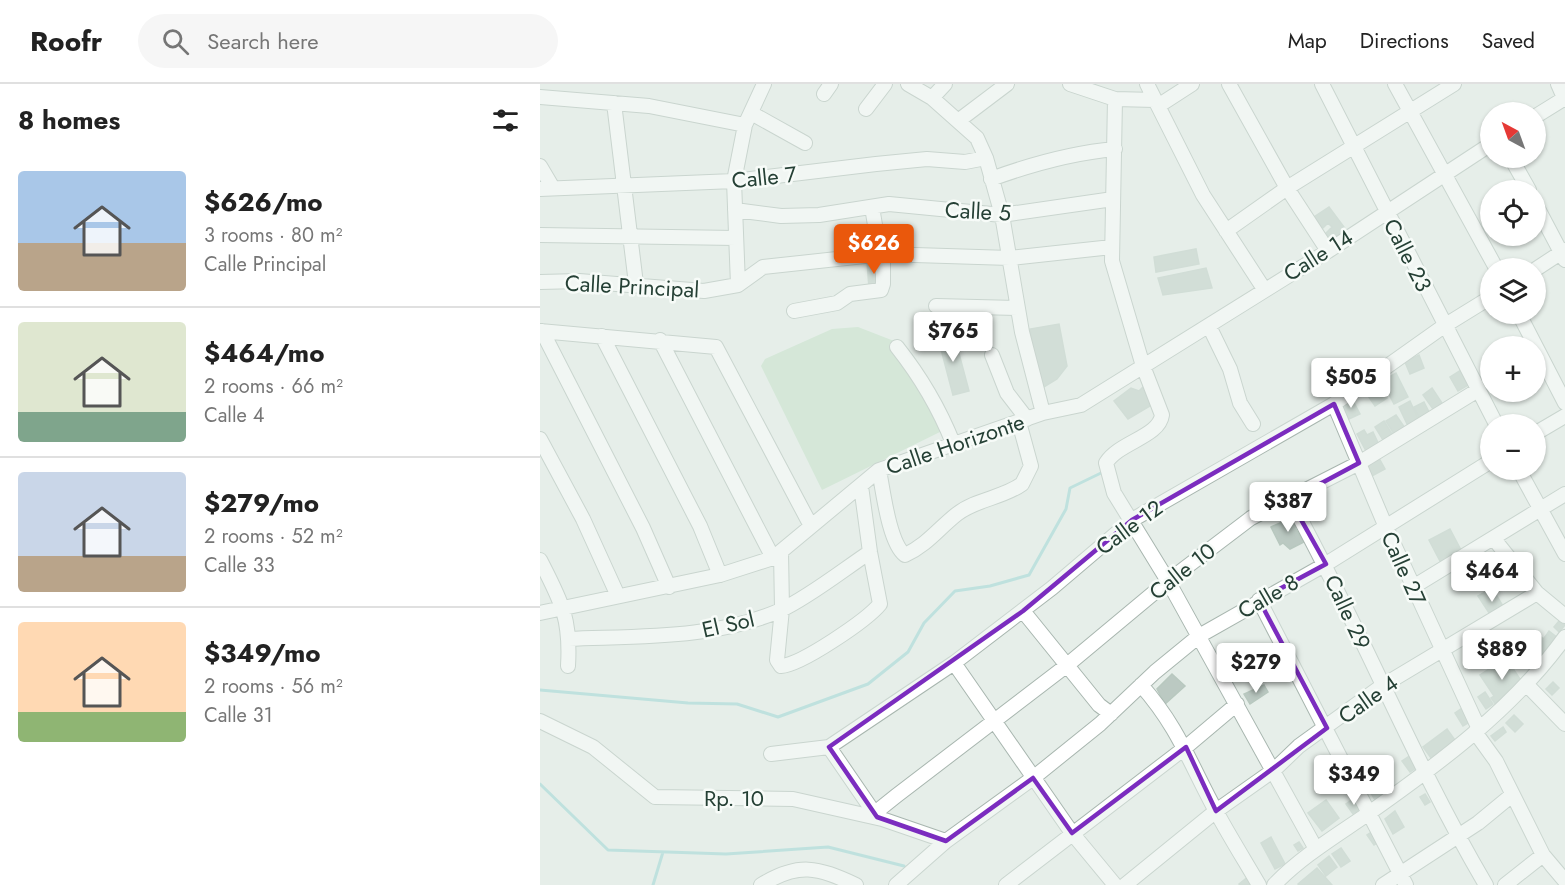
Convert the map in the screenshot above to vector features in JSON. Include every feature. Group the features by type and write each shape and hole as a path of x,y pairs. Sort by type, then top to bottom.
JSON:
{"street":[{"path":"738,285 734,181 748,119 765,84"},
{"path":"866,109 885,84"},
{"path":"908,84 932,98 977,138 986,158 1002,215 1017,308 1034,389 1042,413"},
{"path":"932,98 945,84"},
{"path":"958,121 1007,84"},
{"path":"1070,84 1114,99 1157,103 1192,84"},
{"path":"1147,84 1203,195 1264,289"},
{"path":"1229,84 1287,188 1328,251"},
{"name":"Calle 23","path":"1322,84 1491,414"},
{"path":"1395,84 1491,258"},
{"path":"1226,231 1287,188 1454,84"},
{"path":"1546,110 1565,99 1558,84"},
{"path":"540,97 649,106 748,119 805,142"},
{"path":"1114,99 1112,261 1143,366 1162,415 1157,428 1120,448 1106,463 1114,493 1168,580 1316,849"},
{"path":"614,103 622,186 632,236 636,284"},
{"path":"991,179 1045,160 1079,152 1115,149"},
{"name":"Calle 14","path":"1143,366 1328,251 1480,152"},
{"name":"Calle 7","path":"546,189 734,181 927,159 965,162 986,158"},
{"path":"540,166 546,189"},
{"name":"Calle 5","path":"735,210 781,216 819,215 889,204 1002,215 1113,199"},
{"path":"794,311 837,303 850,294 880,290 883,284 882,254 872,207"},
{"path":"1546,222 1564,254 1546,264"},
{"path":"540,236 736,238"},
{"name":"Calle Principal","path":"540,282 636,284 704,291 738,285 763,267 882,254 1010,258 1112,247"},
{"name":"Calle 12","path":"771,754 829,747 954,663 1023,611 1128,515 1334,404 1444,326 1480,304"},
{"path":"936,306 1017,308"},
{"path":"1524,324 1565,403"},
{"path":"1209,326 1230,369 1240,403 1253,424"},
{"path":"541,331 716,346 811,526"},
{"path":"541,331 643,528 669,587"},
{"path":"602,336 700,526 720,575"},
{"path":"660,340 777,555 783,609 777,660 781,666 789,666 818,651 880,604 861,486"},
{"path":"897,346 913,366 942,416 953,443"},
{"path":"879,470 894,540 899,551 905,555 931,539 966,508 1022,484 1031,466 1023,421 1007,393 992,355"},
{"name":"Calle Horizonte","path":"540,613 720,575 777,555 879,470 1042,413 1080,405 1143,366"},
{"name":"Calle 10","path":"877,817 881,808 1066,666 1168,580 1251,519 1359,463 1478,390"},
{"name":"Calle 27","path":"1334,404 1385,525 1477,730 1497,761 1543,855 1565,881"},
{"path":"1546,427 1565,416"},
{"path":"540,439 583,519 618,596"},
{"name":"Calle 8","path":"896,885 946,841 1033,778 1111,714 1141,685 1199,636 1326,564 1480,468"},
{"path":"1524,480 1565,554"},
{"path":"1413,587 1565,494"},
{"name":"Calle 29","path":"1290,500 1326,564 1424,772 1457,836 1486,885"},
{"path":"1494,539 1537,593 1565,616"},
{"name":"El Sol","path":"569,639 657,635 730,628 783,609 870,552"},
{"path":"540,560 564,608 569,639 568,666"},
{"name":"Calle 4","path":"1125,885 1216,812 1274,770 1299,746 1327,728 1382,686 1537,593"},
{"path":"1259,600 1403,879"},
{"path":"1023,611 1099,705 1111,714"},
{"path":"1274,885 1289,869 1369,813 1477,730 1527,685 1565,637"},
{"path":"954,663 1072,833 1115,885"},
{"path":"1141,685 1164,712 1186,747 1216,812 1259,885"},
{"path":"1527,685 1565,724"},
{"path":"1005,885 1186,747 1237,704"},
{"name":"Rp. 10","path":"540,721 593,747 656,797 793,799 877,817 946,841"},
{"path":"829,747 877,817"},
{"path":"1383,885 1403,879 1512,795"},
{"path":"1505,885 1543,855"},
{"path":"767,882 806,868 819,869 856,885"}],"highlighted area":[{"path":"1334,404 1359,463 1290,500 1326,564 1259,600 1327,728 1216,811 1186,747 1072,833 1033,778 946,841 877,817 829,747 1023,611 1132,520"}],"green space":[{"path":"858,327 894,341 944,430 822,490 761,366 765,359 832,329"}],"building":[{"path":"1329,207 1347,231 1332,242 1326,233 1332,227 1328,223 1323,228 1314,217"},
{"path":"1196,249 1199,264 1156,272 1154,257"},
{"path":"867,262 881,262 881,288 869,288"},
{"path":"1206,268 1212,288 1163,295 1158,278"},
{"path":"1059,324 1067,366 1057,379 1044,387 1038,373 1030,329"},
{"path":"953,331 969,391 953,395 937,334"},
{"path":"1419,355 1424,368 1410,374 1405,362"},
{"path":"1461,370 1470,384 1458,391 1450,377"},
{"path":"1396,373 1408,397 1394,404 1382,381"},
{"path":"1376,382 1387,398 1375,406 1364,390"},
{"path":"1145,385 1155,403 1128,419 1114,401 1131,388 1139,391"},
{"path":"1432,388 1442,403 1433,409 1423,395"},
{"path":"1352,399 1360,414 1349,419 1341,405"},
{"path":"1410,401 1419,421 1408,426 1399,407"},
{"path":"1424,402 1430,414 1420,419 1414,407"},
{"path":"1396,415 1405,428 1394,434 1386,421"},
{"path":"1384,421 1392,434 1383,440 1375,427"},
{"path":"1364,430 1367,435 1373,432 1379,445 1366,451 1357,434"},
{"path":"1379,458 1385,469 1372,476 1367,465"},
{"path":"1294,517 1300,526 1295,528 1304,542 1290,549 1283,543 1280,545 1271,527"},
{"path":"1450,529 1462,552 1441,563 1429,540"},
{"path":"1492,588 1506,611 1493,619 1478,596"},
{"path":"1559,621 1565,625 1559,632 1554,627"},
{"path":"1549,631 1558,638 1555,641 1547,634"},
{"path":"1547,634 1555,641 1552,644 1544,638"},
{"path":"1540,636 1553,647 1544,657 1531,646"},
{"path":"1531,648 1544,659 1535,670 1522,659"},
{"path":"1506,658 1524,685 1496,705 1491,698 1494,696 1480,675"},
{"path":"1172,674 1185,686 1165,704 1157,689"},
{"path":"1553,682 1559,688 1555,692 1549,686"},
{"path":"1264,685 1268,692 1250,704 1244,694"},
{"path":"1549,686 1555,692 1552,695 1546,689"},
{"path":"1485,692 1493,704 1486,709 1478,697"},
{"path":"1465,706 1473,720 1463,726 1455,713"},
{"path":"1514,715 1523,724 1515,732 1506,723"},
{"path":"1503,727 1506,732 1495,741 1491,736"},
{"path":"1447,729 1455,740 1431,758 1423,747"},
{"path":"1411,755 1419,766 1410,772 1402,761"},
{"path":"1378,781 1386,793 1375,800 1368,788"},
{"path":"1425,794 1430,802 1425,805 1420,797"},
{"path":"1356,797 1360,809 1353,814 1346,804"},
{"path":"1326,800 1339,818 1322,831 1308,813"},
{"path":"1395,811 1404,827 1393,834 1385,819"},
{"path":"1373,831 1380,841 1374,845 1367,835"},
{"path":"1271,837 1285,864 1275,869 1261,843"},
{"path":"1299,842 1303,848 1298,851 1294,845"},
{"path":"1341,848 1350,861 1341,867 1332,854"},
{"path":"1329,856 1337,867 1326,876 1318,865"},
{"path":"1317,868 1332,885 1298,884"},
{"path":"1249,876 1257,885 1239,884"}],"waterway":[{"path":"540,690 688,703 737,704 778,717 868,684 908,652 924,623 955,591 990,586 1029,575 1066,509 1070,488 1101,473"},
{"path":"540,784 608,850 726,854 828,847 904,866"},
{"path":"653,885 663,852"}]}
